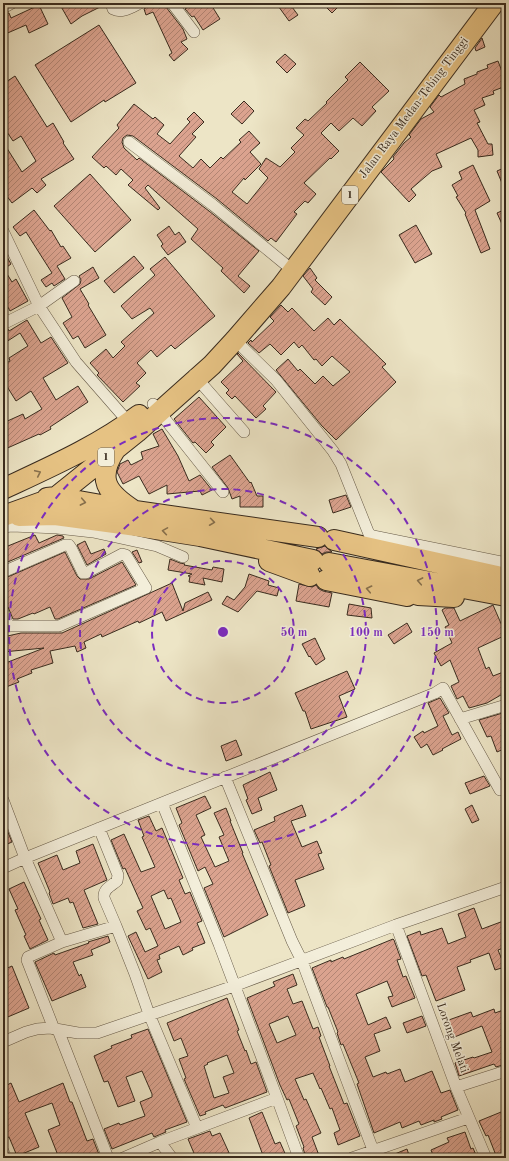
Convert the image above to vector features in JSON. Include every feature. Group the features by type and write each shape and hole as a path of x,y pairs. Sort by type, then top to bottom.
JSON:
{"highway":[{"name":"Jalan Raya Medan-Tebing Tinggi","path":"3,516 56,497 116,448 133,427 157,408 193,375 220,340 285,264 480,3"},
{"name":"Jalan Raya Medan-Tebing Tinggi","path":"193,375 212,365 280,287 494,3"},
{"name":"Jalan Raya Medan-Tebing Tinggi","path":"3,489 133,427"},
{"path":"116,448 109,460 105,480 112,494 135,511"},
{"path":"3,503 56,497 135,511 326,539 506,578"},
{"path":"3,516 55,515 200,536 412,596 506,597"},
{"path":"320,570 506,597"}],"street":[{"path":"3,8 12,3"},
{"path":"111,3 113,9 118,12 140,3"},
{"path":"172,3 194,32"},
{"path":"128,142 213,205 285,264"},
{"path":"3,231 39,306 76,362 133,427"},
{"path":"3,324 39,306 74,281"},
{"path":"235,340 276,380 341,464 369,534 506,563"},
{"path":"193,375 244,432"},
{"path":"157,408 224,492"},
{"path":"3,527 57,528 93,532 158,546 183,557"},
{"path":"3,572 69,545 83,573 86,573 122,554 126,555 146,588 59,626 6,626 7,623 3,612"},
{"path":"3,868 162,802 435,693 443,688 500,790"},
{"path":"460,719 506,706"},
{"path":"225,777 292,941 302,961 374,1154"},
{"path":"3,800 25,858 62,942"},
{"path":"162,802 219,944 299,1158"},
{"path":"99,828 118,875 117,881 106,889 104,898 135,974 149,1014 197,1128"},
{"path":"3,1042 37,1029 50,1028 78,1033 97,1033 234,986 396,925 506,887"},
{"name":"Lorong Melati","path":"396,925 456,1087 486,1158"},
{"path":"108,1158 27,960 30,955 62,942 116,926"},
{"path":"456,1087 506,1071"},
{"path":"123,1158 160,1142 277,1098"},
{"path":"352,1158 374,1154 468,1118"},
{"path":"160,1142 172,1158"},
{"path":"3,1151 6,1158"}],"building":[{"path":"59,3 104,3 104,5 82,16 71,24"},
{"path":"147,3 165,3 166,7 183,29 187,39 181,42 188,49 174,61 169,55 172,53 153,12 146,15 144,9 147,7"},
{"path":"185,3 210,3 220,19 203,30 194,16 192,17 185,9 188,7"},
{"path":"276,3 289,3 298,15 289,21"},
{"path":"322,3 342,3 332,13"},
{"path":"39,5 48,24 29,33 26,25 3,35 3,15 9,13 11,18"},
{"path":"99,25 136,83 105,102 104,100 71,122 35,65"},
{"path":"482,38 485,47 476,51 475,48"},
{"path":"285,54 296,64 287,73 276,62"},
{"path":"498,61 506,82 506,86 493,91 494,94 482,98 485,105 474,110 480,122 477,123 488,144 492,144 493,155 478,157 478,150 471,138 436,154 442,167 432,171 411,189 416,195 409,202 381,172 394,159 393,157 404,143 411,137 409,135 421,119 434,112 430,107 439,95 441,97 465,84 464,79 477,74 477,72 488,68 487,65"},
{"path":"360,62 389,91 372,107 376,111 362,126 353,118 339,131 331,123 321,133 339,151 304,183 316,194 308,203 305,201 294,212 297,214 276,242 271,238 268,241 217,199 133,136 127,135 123,138 122,142 124,148 137,160 139,158 259,251 238,276 250,286 244,293 221,271 223,268 191,239 198,229 148,185 145,188 160,208 158,210 128,185 133,180 121,169 116,175 106,166 104,168 92,157 119,128 117,125 134,104 153,119 155,117 164,125 157,134 170,144 190,122 187,119 194,112 204,122 192,134 196,137 179,156 193,168 201,159 210,168 221,157 223,159 241,142 239,140 249,131 260,143 250,152 261,164 245,180 244,178 232,192 247,204 268,178 259,169 266,158 280,167 295,152 291,148 304,135 296,128 305,119 308,121 327,103 326,102 348,80 345,77"},
{"path":"15,76 47,127 53,123 64,142 63,143 74,159 41,179 46,185 37,193 32,188 12,203 3,191 3,142 22,172 36,161 21,136 13,141 3,126 3,84"},
{"path":"244,101 254,111 242,124 231,114"},
{"path":"473,165 490,201 475,210 490,249 481,253 465,214 466,213 456,197 458,196 452,185 462,179 459,172"},
{"path":"506,167 506,193 497,171"},
{"path":"90,174 131,220 95,252 54,206"},
{"path":"506,209 506,233 497,213"},
{"path":"34,210 50,231 51,230 61,247 63,246 71,258 57,266 65,279 54,286 52,283 46,287 41,280 52,273 26,232 20,236 13,227"},
{"path":"416,225 432,254 415,263 399,235"},
{"path":"169,226 175,235 179,232 186,242 168,255 161,246 163,244 157,235"},
{"path":"3,250 11,264 4,269 12,282 16,279 28,301 10,311 4,300 6,299 3,294"},
{"path":"134,256 144,268 114,293 104,281"},
{"path":"165,257 215,316 175,349 171,345 157,357 151,350 137,363 146,373 136,383 140,386 123,402 97,375 99,373 90,363 106,349 113,358 125,346 121,342 154,313 150,308 132,319 121,306 155,275 150,269"},
{"path":"93,267 99,278 80,289 106,335 85,348 78,336 73,339 63,323 72,317 62,298 80,284 81,280 79,276"},
{"path":"310,268 317,278 315,280 332,297 325,305 311,292 313,289 303,276"},
{"path":"281,305 288,312 292,308 314,331 328,318 334,325 340,319 386,364 382,367 396,382 336,440 322,426 276,370 288,359 298,371 300,369 315,384 323,376 333,386 350,372 332,356 322,366 316,359 314,360 302,345 299,348 294,342 281,355 270,344 259,353 248,343 251,340 252,342 274,321 270,317"},
{"path":"27,320 41,343 51,337 68,363 43,378 56,400 78,386 88,402 50,427 51,429 3,450 3,423 23,414 25,419 42,409 31,391 16,401 3,380 3,365 10,361 9,358 28,346 20,333 3,344 3,331 8,329 9,331"},
{"path":"238,353 276,392 263,406 266,409 256,418 235,396 232,399 226,393 229,390 221,382 243,361 237,354"},
{"path":"199,397 226,427 211,442 214,445 206,453 195,442 193,443 174,419"},
{"path":"162,429 178,456 189,481 200,475 212,490 202,495 200,491 167,494 167,485 149,494 139,476 123,484 117,472 120,464 128,460 131,465 143,459 141,452 159,446 153,434"},
{"path":"230,455 250,483 251,482 257,496 263,496 263,507 240,507 240,496 232,499 228,488 212,467"},
{"path":"346,495 351,507 333,513 329,500"},
{"path":"35,535 39,543 57,535 63,536 64,538 3,564 3,548"},
{"path":"85,541 91,554 104,549 106,554 87,565 77,545"},
{"path":"325,546 332,552 322,554 316,549"},
{"path":"137,550 142,562 139,563 132,552"},
{"path":"65,552 80,579 89,579 122,562 136,585 58,619 55,619 50,607 34,614 33,613 18,619 13,619 8,607 3,605 3,579"},
{"path":"170,559 185,564 184,565 212,570 213,567 224,569 222,582 203,578 205,585 189,582 190,576 188,576 192,574 168,570"},
{"path":"249,574 269,581 268,585 279,588 277,596 257,591 238,612 222,604 227,596 234,600 245,587"},
{"path":"172,583 183,611 185,603 208,592 212,600 166,621 162,612 139,623 138,621 102,637 101,634 84,642 86,648 77,652 75,646 50,651 53,663 31,670 32,673 17,679 19,682 6,687 3,680 3,664 44,648 3,652 3,637 21,633 62,633"},
{"path":"299,584 312,587 316,585 323,591 332,593 329,607 296,601"},
{"path":"349,604 371,608 372,618 347,615"},
{"path":"493,605 506,635 478,648 486,669 489,667 493,676 506,671 506,692 487,703 469,708 463,696 457,699 451,686 459,682 450,660 441,666 434,653 452,643 445,627 449,625 442,610 445,608 454,608 460,621"},
{"path":"407,623 412,632 394,644 388,635"},
{"path":"315,638 325,659 316,665 310,656 309,657 302,644"},
{"path":"347,671 355,689 339,696 347,717 311,729 305,711 303,711 295,693"},
{"path":"440,698 449,713 443,716 452,735 458,732 461,739 433,755 427,744 421,748 414,737 423,731 424,733 438,726 428,703"},
{"path":"506,712 506,748 497,752 491,736 487,737 479,720"},
{"path":"236,740 242,755 226,761 221,746"},
{"path":"270,772 277,790 258,798 262,810 252,814 246,800 248,799 243,785"},
{"path":"484,776 490,786 470,794 465,783"},
{"path":"205,796 211,808 196,815 205,835 201,837 215,867 229,861 219,837 224,835 214,813 226,808 242,853 268,915 224,937 204,888 213,884 205,867 198,871 179,825 182,823 176,808"},
{"path":"302,805 306,816 291,821 302,847 317,841 322,853 318,854 324,869 295,880 305,906 288,913 269,866 271,865 262,842 260,843 254,830 275,821 274,817"},
{"path":"472,805 479,820 472,823 465,809"},
{"path":"149,816 156,831 162,828 183,878 179,880 185,894 190,892 202,921 197,923 205,943 192,948 193,950 183,955 179,946 159,955 160,959 157,960 162,972 148,979 128,936 136,932 145,952 158,946 150,928 146,930 137,911 143,908 125,868 123,869 111,840 124,834 141,872 155,867 142,837 144,836 138,820","holes":["164,890 168,899 171,898 181,922 165,929 151,896"]},
{"path":"3,820 12,842 3,846"},
{"path":"93,844 107,880 84,890 98,924 83,928 73,902 70,903 68,898 53,904 49,893 50,892 38,863 57,855 63,870 80,863 76,851"},
{"path":"24,882 41,919 39,920 48,940 30,949 24,936 26,935 15,910 18,909 9,889"},
{"path":"474,908 482,929 506,920 506,947 498,950 505,967 495,970 489,953 470,960 471,962 457,967 465,990 436,1001 426,975 422,976 407,936 420,931 421,935 442,928 448,944 466,937 458,914"},
{"path":"108,936 110,942 91,950 93,955 73,962 79,976 81,974 86,987 52,1001 35,962 54,953 55,955"},
{"path":"393,939 401,959 397,960 403,977 406,976 415,998 392,1007 388,997 393,996 387,981 356,994 368,1025 386,1017 391,1028 374,1034 380,1051 365,1057 373,1077 400,1069 405,1082 432,1071 441,1093 450,1090 458,1110 441,1117 442,1119 434,1122 434,1120 421,1125 419,1121 402,1128 400,1122 374,1133 357,1084 359,1083 343,1044 341,1045 338,1032 312,968 331,960 331,962 343,957 344,959"},
{"path":"12,966 29,1008 3,1019 3,970"},
{"path":"293,974 297,985 287,989 293,1004 302,1001 313,1029 318,1027 321,1036 319,1037 329,1066 344,1104 347,1103 360,1136 338,1145 334,1133 340,1130 332,1108 330,1109 313,1073 295,1079 304,1100 306,1099 321,1133 312,1137 320,1158 306,1158 304,1147 296,1126 299,1124 289,1099 287,1100 280,1085 247,998 275,986 273,982","holes":["288,1016 296,1035 277,1043 269,1024"]},
{"path":"227,998 245,1051 246,1050 251,1064 256,1062 267,1092 225,1108 223,1105 205,1112 206,1114 200,1116 184,1079 186,1078 179,1059 188,1056 181,1038 174,1041 167,1023","holes":["227,1055 234,1073 223,1077 229,1093 214,1098 204,1066 208,1064 207,1063"]},
{"path":"494,1009 495,1013 506,1009 506,1064 496,1067 494,1064 459,1076 455,1063 492,1052 482,1026 452,1038 446,1021 471,1012 473,1017"},
{"path":"422,1016 426,1026 407,1033 403,1023"},
{"path":"148,1029 187,1122 165,1130 166,1132 154,1137 152,1133 112,1149 104,1129 145,1116 140,1102 152,1097 152,1094 142,1071 126,1077 135,1101 118,1107 108,1081 104,1082 94,1056 112,1048 111,1046 132,1038 131,1035"},
{"path":"11,1083 19,1102 63,1083 87,1141 93,1139 100,1157 59,1158 48,1130 60,1125 52,1103 25,1113 39,1147 17,1156 3,1127 3,1087"},
{"path":"506,1110 506,1158 497,1158 488,1135 486,1136 479,1121"},
{"path":"262,1112 275,1144 280,1142 287,1158 264,1158 249,1118"},
{"path":"210,1131 212,1136 220,1133 230,1155 223,1158 196,1158 188,1139"},
{"path":"465,1132 471,1149 473,1148 476,1155 470,1158 451,1158 449,1153 438,1158 434,1158 431,1150 449,1142 447,1138"},
{"path":"407,1149 410,1158 385,1158"}]}
